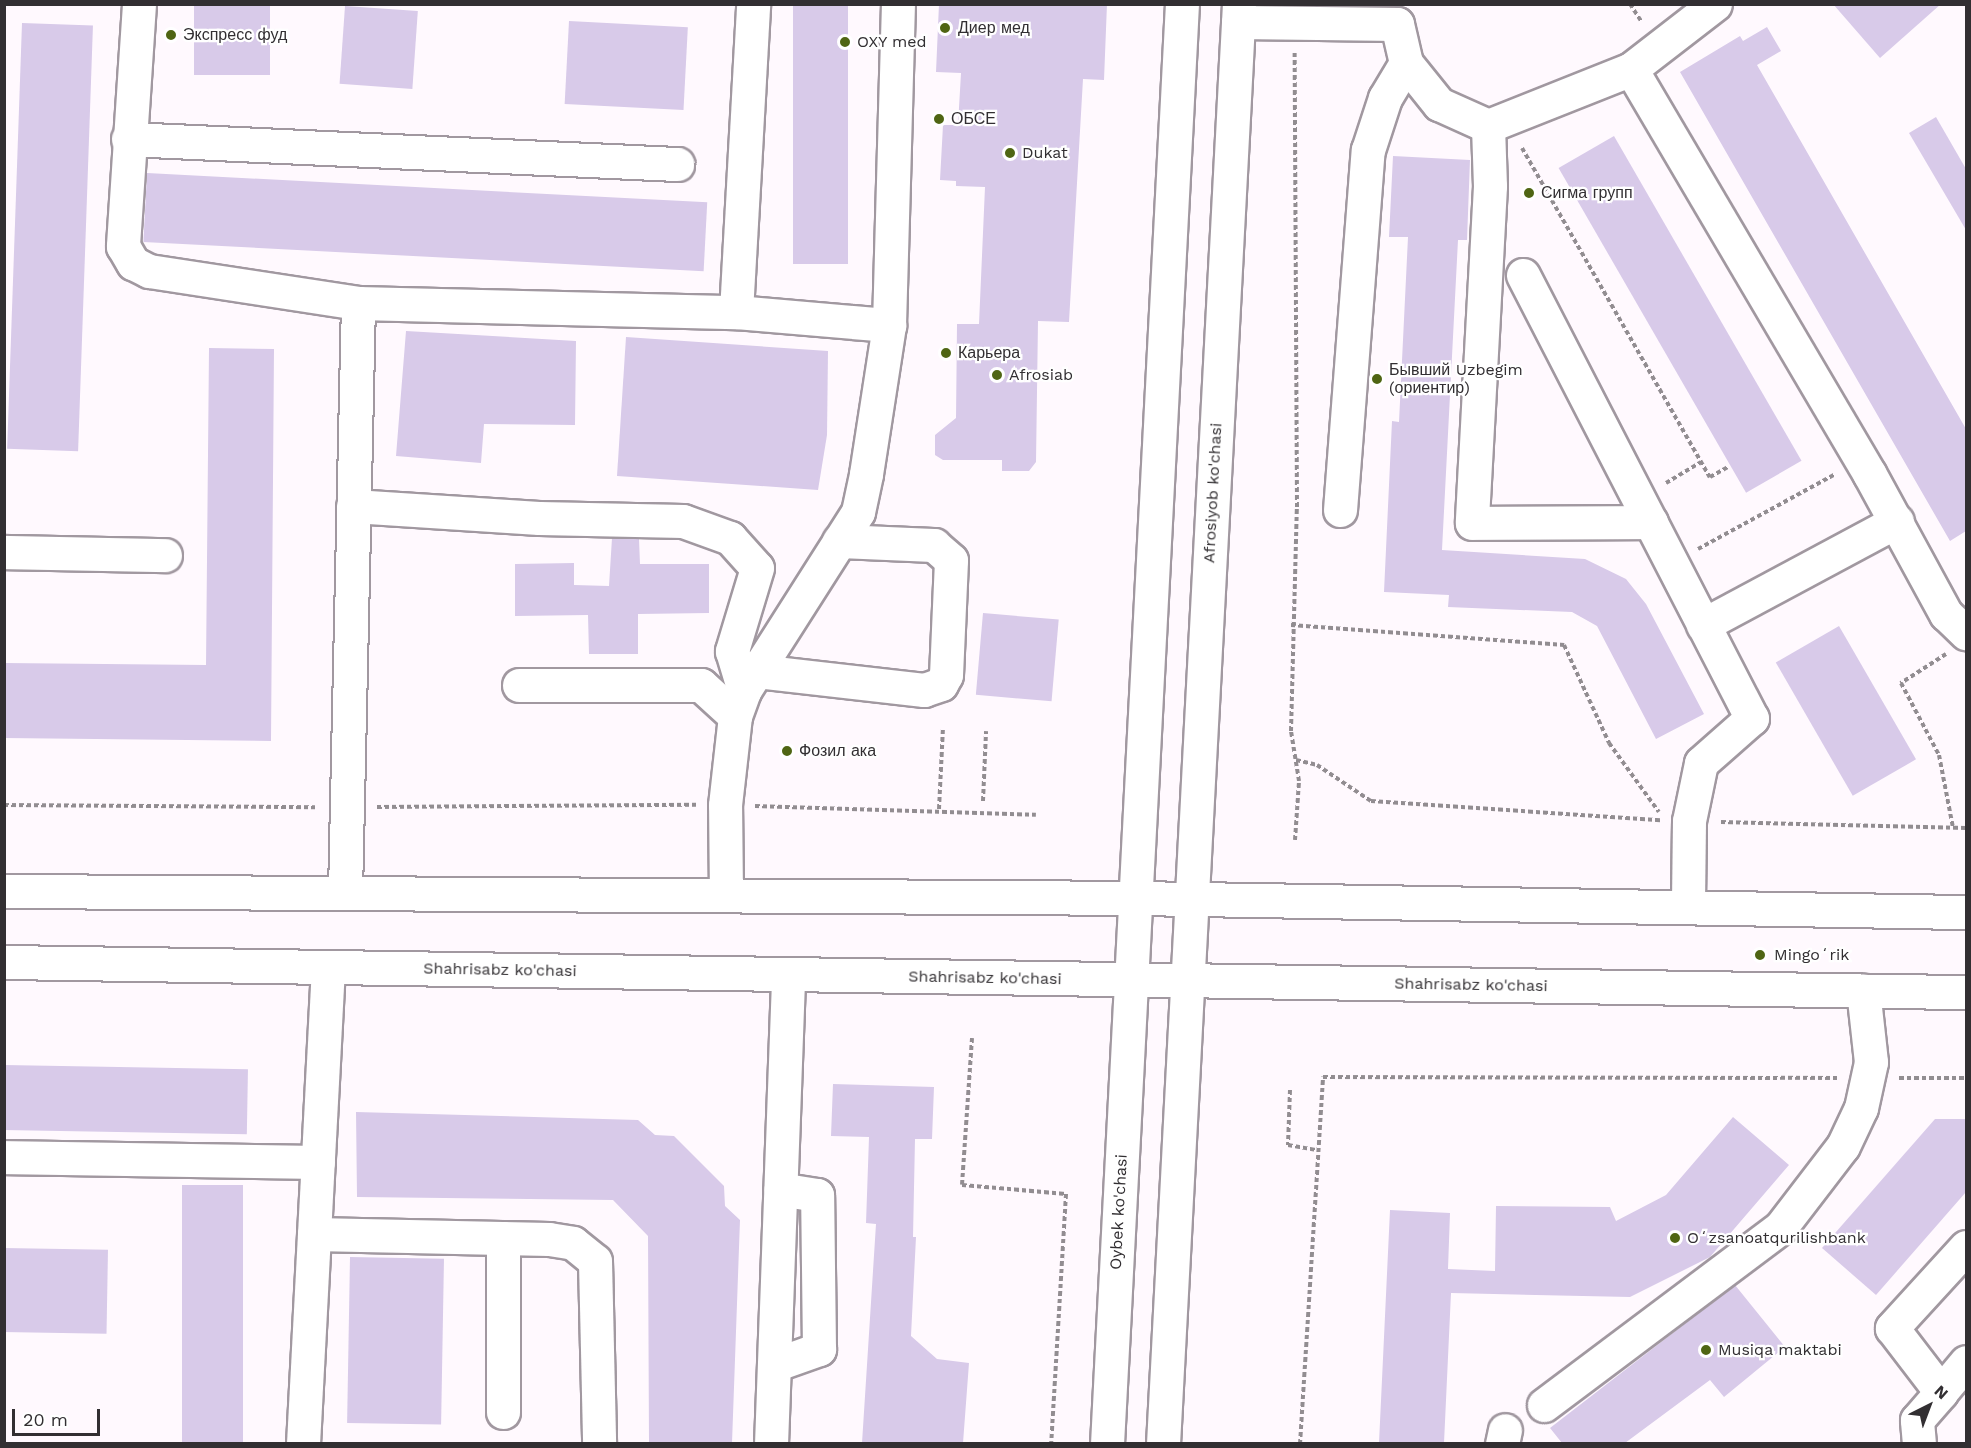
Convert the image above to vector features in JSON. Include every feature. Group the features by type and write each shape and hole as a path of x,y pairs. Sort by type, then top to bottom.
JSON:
{"main road":[{"path":"139,4 128,139 123,246 133,263 149,271 358,303 736,312 889,325"},
{"path":"736,312 753,4"},
{"path":"726,895 725,805 745,693 858,512 889,325 898,4"},
{"path":"1131,980 1182,4"},
{"path":"1238,13 1295,22 1401,14 1406,63 1439,104 1496,122 1631,69 1715,4"},
{"name":"Afrosiyob ko'chasi","path":"1188,981 1238,13"},
{"path":"1340,510 1368,150 1384,98 1406,63"},
{"path":"1631,69 1896,521 1962,640"},
{"path":"1496,122 1490,186 1472,523 1645,510"},
{"path":"128,139 677,164"},
{"path":"1522,275 1752,718 1701,763 1689,821 1688,906"},
{"path":"345,893 358,303"},
{"path":"353,506 539,518 683,521 730,538 757,568 732,651 745,693"},
{"path":"1704,625 1896,521"},
{"path":"519,685 700,685 745,693 924,690 941,684 946,675 951,560 934,545 839,541"},
{"path":"4,552 165,555"},
{"path":"4,891 1135,898 1966,912"},
{"name":"Shahrisabz ko'chasi","path":"4,962 1966,992"},
{"path":"303,1443 328,968"},
{"path":"771,1443 788,975"},
{"name":"Oybek ko'chasi","path":"1107,1443 1131,980"},
{"path":"1163,1443 1188,981"},
{"path":"1544,1405 1780,1228 1843,1146 1861,1108 1871,1062 1863,990"},
{"path":"4,1157 318,1162"},
{"path":"774,1365 819,1349 817,1195 780,1189"},
{"path":"314,1234 503,1238 573,1244 595,1262 599,1443"},
{"path":"503,1238 503,1412"},
{"path":"1941,1392 1892,1328 1966,1247"},
{"path":"1919,1443 1917,1420 1966,1362"}],"path":[{"path":"1295,22 1297,507 1291,625 1291,731 1296,760 1295,840"},
{"path":"1496,122 1710,477 1728,467"},
{"path":"1672,563 1861,461"},
{"path":"1645,510 1701,462"},
{"path":"1291,625 1564,645 1609,743 1665,820 1371,801 1317,765 1296,760"},
{"path":"1953,828 1939,754 1901,683 1962,640"},
{"path":"939,810 943,729"},
{"path":"983,801 986,731"},
{"path":"725,805 939,810 1036,815"},
{"path":"1689,821 1966,828"},
{"path":"972,1038 962,1185 1066,1194 1051,1443"},
{"path":"1300,1443 1316,1150 1323,1077 1847,1078"},
{"path":"1895,1078 1966,1078"},
{"path":"1290,1090 1288,1145 1316,1150"}],"building":[{"path":"194,4 270,4 270,75 194,75"},
{"path":"793,4 848,4 848,264 793,264"},
{"path":"939,4 1107,4 1104,80 1083,79 1069,322 1038,321 1036,462 1029,471 1002,471 1002,460 943,460 935,455 935,435 956,418 957,324 979,324 985,187 956,186 956,181 940,180 943,125 958,125 961,73 936,72"},
{"path":"1833,4 1941,4 1880,58"},
{"path":"345,6 418,11 412,89 340,84"},
{"path":"569,21 688,27 683,110 565,104"},
{"path":"22,23 93,25 78,451 7,449"},
{"path":"1767,27 1781,51 1757,65 1966,429 1966,531 1950,541 1680,72 1740,36 1743,41"},
{"path":"1936,117 1966,169 1966,230 1909,133"},
{"path":"1614,136 1802,461 1746,493 1559,168"},
{"path":"1393,156 1470,160 1467,240 1458,240 1442,550 1585,559 1626,579 1646,604 1704,714 1656,739 1597,626 1572,612 1448,607 1449,595 1384,592 1392,421 1399,422 1408,237 1389,237"},
{"path":"147,173 707,202 704,271 143,242"},
{"path":"406,331 576,341 575,425 484,424 481,463 396,456"},
{"path":"626,337 828,351 827,435 818,490 617,476"},
{"path":"209,348 274,349 271,741 4,738 4,663 206,665"},
{"path":"612,538 639,539 640,564 709,564 709,613 638,614 638,654 589,654 588,615 515,616 515,564 574,563 574,585 609,586"},
{"path":"983,613 1059,620 1052,701 976,695"},
{"path":"1839,626 1916,759 1853,796 1776,662"},
{"path":"4,1065 248,1069 247,1134 4,1130"},
{"path":"833,1084 934,1087 932,1139 915,1139 913,1237 916,1237 911,1336 937,1359 969,1363 963,1443 862,1443 876,1224 866,1223 869,1137 831,1136"},
{"path":"356,1112 638,1120 655,1135 674,1136 724,1186 725,1206 740,1220 732,1443 649,1443 648,1236 613,1200 357,1197"},
{"path":"1733,1117 1789,1165 1710,1257 1630,1297 1451,1293 1444,1443 1379,1443 1390,1210 1450,1213 1448,1269 1495,1271 1496,1206 1610,1207 1616,1221 1666,1195"},
{"path":"1935,1119 1966,1119 1966,1192 1876,1295 1822,1248"},
{"path":"182,1185 243,1185 243,1443 182,1443"},
{"path":"4,1248 108,1250 107,1334 4,1332"},
{"path":"350,1257 444,1259 441,1425 347,1423"},
{"path":"1735,1285 1785,1347 1724,1397 1710,1380 1625,1443 1562,1443 1550,1428"}],"place":[{"name":"Диер мед","path":"945,28"},
{"name":"Экспресс фуд","path":"171,35"},
{"name":"OXY med","path":"845,42"},
{"name":"ОБСЕ","path":"939,119"},
{"name":"Dukat","path":"1010,153"},
{"name":"Сигма групп","path":"1529,193"},
{"name":"Карьера","path":"946,353"},
{"name":"Afrosiab","path":"997,375"},
{"name":"Бывший Uzbegim (ориентир)","path":"1377,379"},
{"name":"Фозил ака","path":"787,751"},
{"name":"Mingoʻrik","path":"1760,955"},
{"name":"Oʻzsanoatqurilishbank","path":"1675,1238"},
{"name":"Musiqa maktabi","path":"1706,1350"}]}
